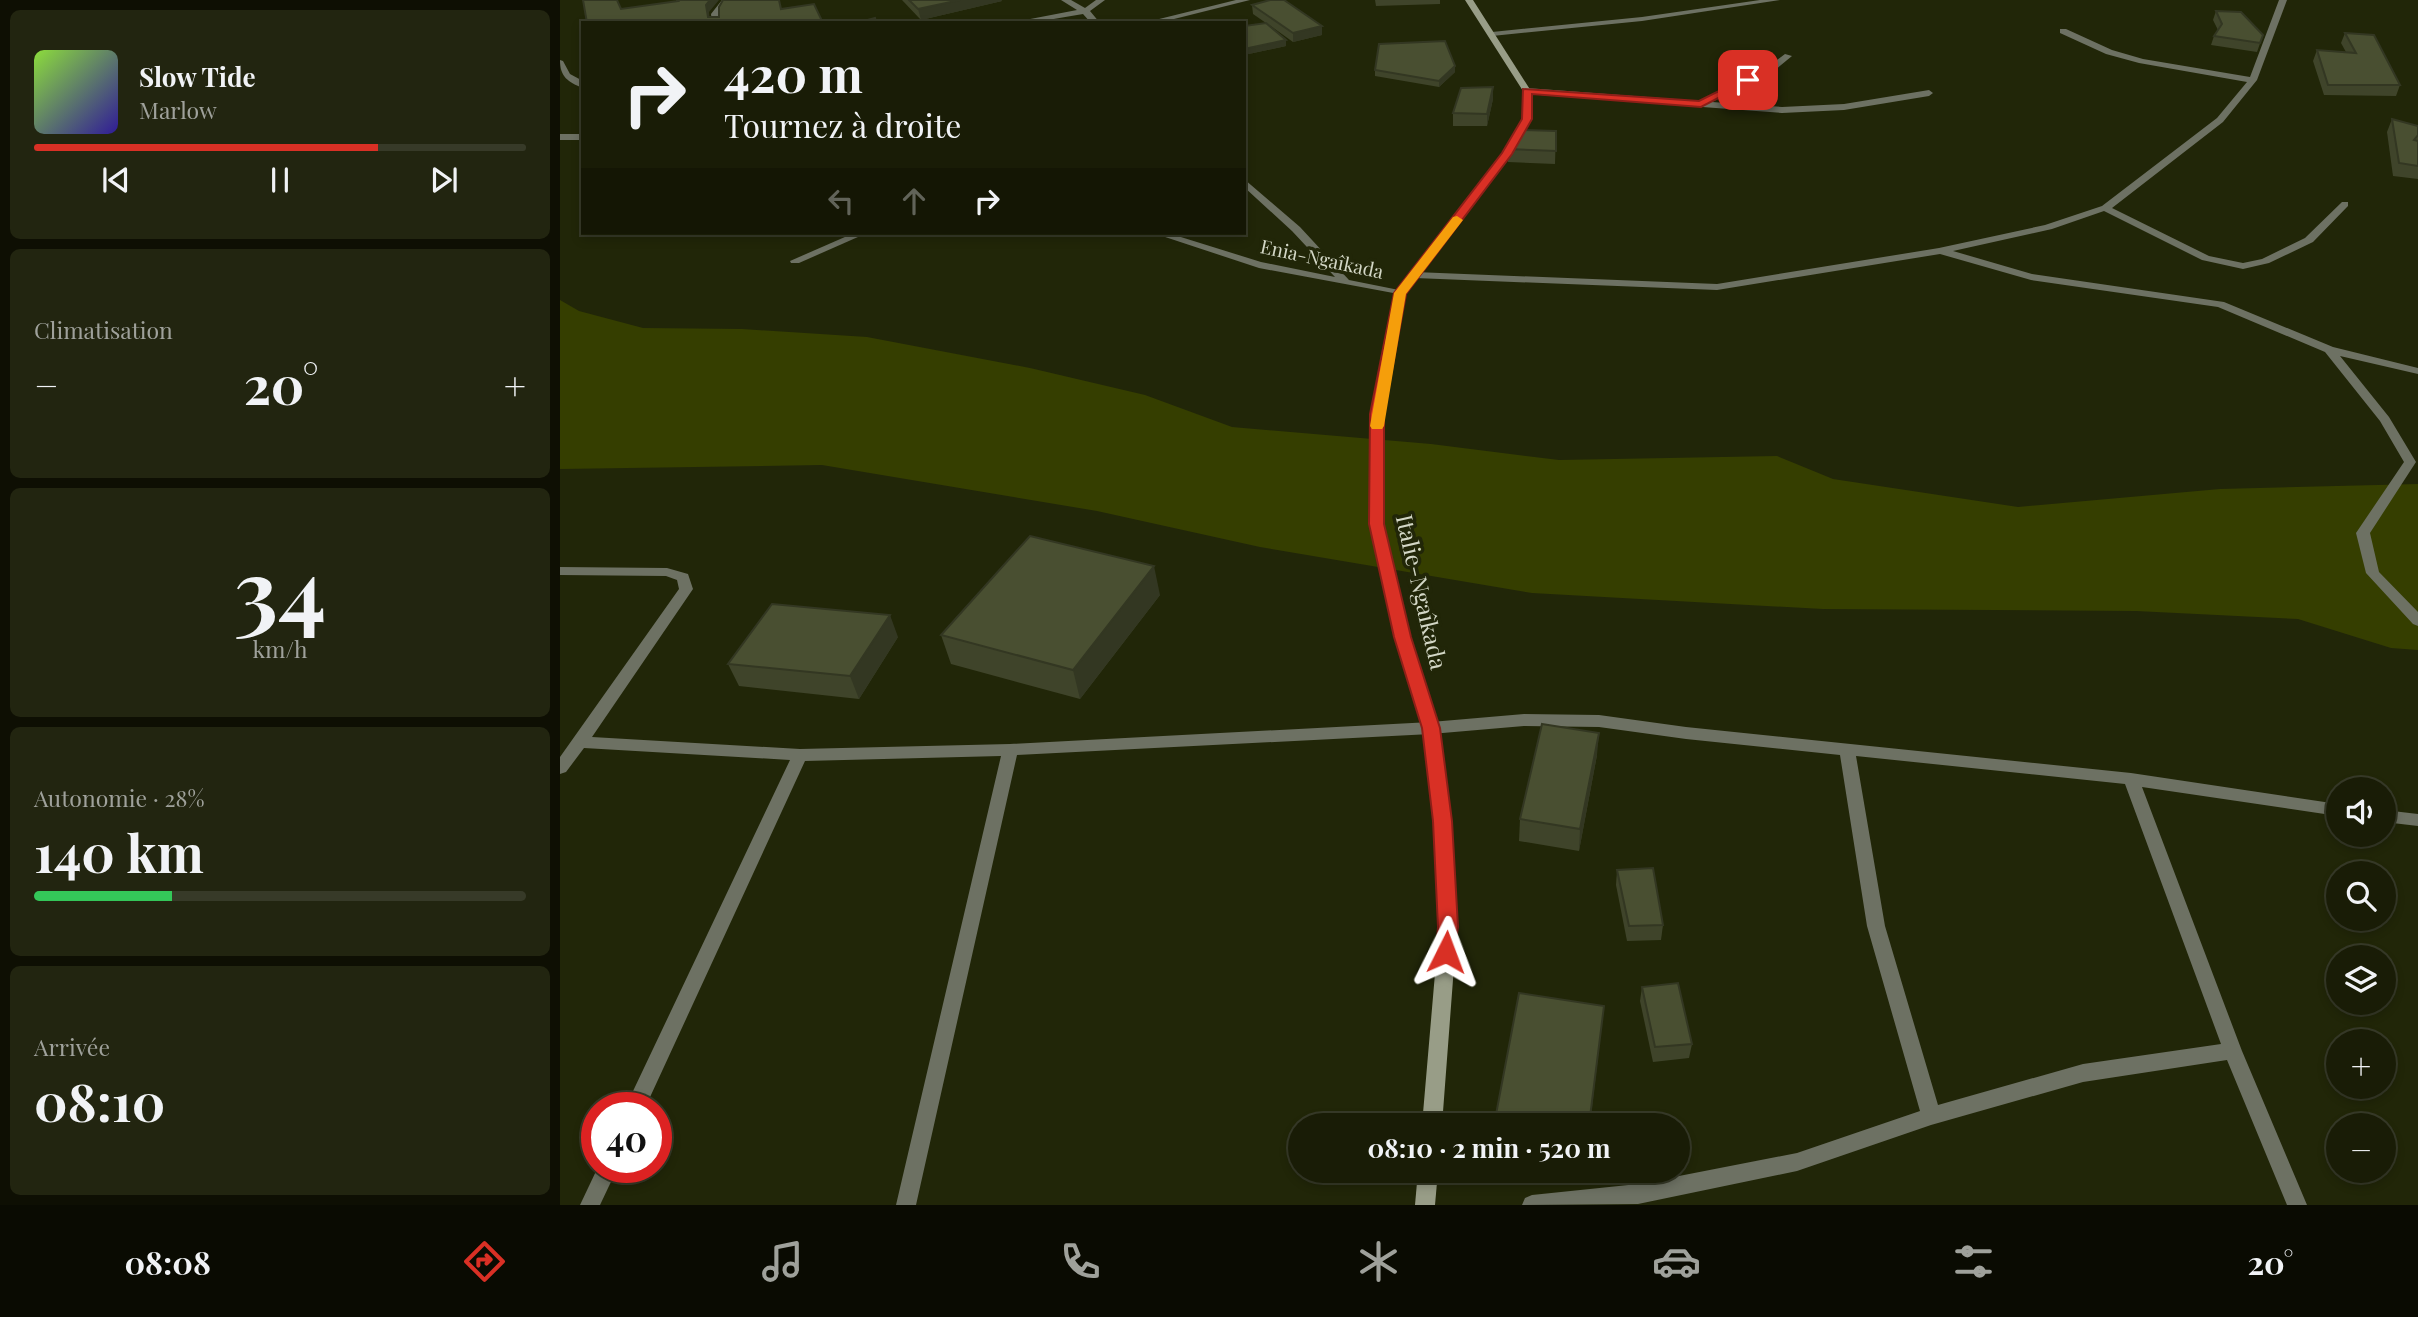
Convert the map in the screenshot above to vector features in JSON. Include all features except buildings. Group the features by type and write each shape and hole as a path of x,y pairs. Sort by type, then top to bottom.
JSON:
{"street":[{"path":"716,21 715,14 726,0"},
{"path":"1065,0 1085,11 1094,21"},
{"path":"1026,21 1085,11 1101,0"},
{"path":"1155,21 1242,0"},
{"path":"1469,0 1527,91 1782,110 1844,107 1929,93"},
{"path":"1492,34 1642,19 1776,0"},
{"path":"1415,275 1717,287 1939,251 2048,227 2105,208 2220,120 2253,80 2283,0"},
{"path":"2063,31 2109,52 2142,61 2253,80"},
{"path":"1701,104 1772,68 1788,56"},
{"path":"560,63 567,76 581,84"},
{"name":"Italie-Ngaîkada","path":"1433,1113 1448,927 1443,821 1431,728 1403,637 1376,524 1377,414 1400,293 1506,154 1527,119 1527,91"},
{"path":"560,137 581,137"},
{"path":"1246,184 1296,229 1345,281"},
{"path":"2105,208 2206,258 2243,266 2265,261 2309,240 2345,204"},
{"path":"795,261 857,235"},
{"name":"Enia-Ngaîkada","path":"1164,235 1259,265 1400,293"},
{"path":"1939,251 2031,277 2220,304 2329,350 2418,371"},
{"path":"2329,350 2385,420 2410,462 2363,533 2374,573 2418,621"},
{"path":"560,571 667,572 683,577 686,589 560,768"},
{"path":"580,742 800,755 1010,750 1431,728 1524,720 1599,720 1686,733 2131,779 2326,808"},
{"path":"1847,748 1876,926 1931,1115"},
{"path":"906,1205 1010,750"},
{"path":"642,1092 800,755"},
{"path":"2131,779 2233,1051 2297,1205"},
{"path":"2396,817 2418,820"},
{"path":"1531,1205 1638,1194 1797,1162 1931,1115 2083,1073 2233,1051"},
{"path":"590,1205 600,1183"},
{"path":"1425,1205 1427,1183"}],"green space":[{"path":"560,300 579,311 643,328 742,329 867,337 1030,368 1145,395 1232,427 1431,444 1559,460 1777,456 1833,479 2018,507 2220,489 2418,484 2418,650 2391,648 2298,619 2136,611 1823,609 1532,593 1260,547 1097,511 822,465 560,469"}],"slow traffic":[{"path":"1377,426 1400,293 1457,220"}],"route":[{"path":"1446,952 1448,927 1443,821 1431,728 1403,637 1376,524 1377,414 1400,293 1506,154 1527,119 1527,91 1701,104 1748,80"}]}
